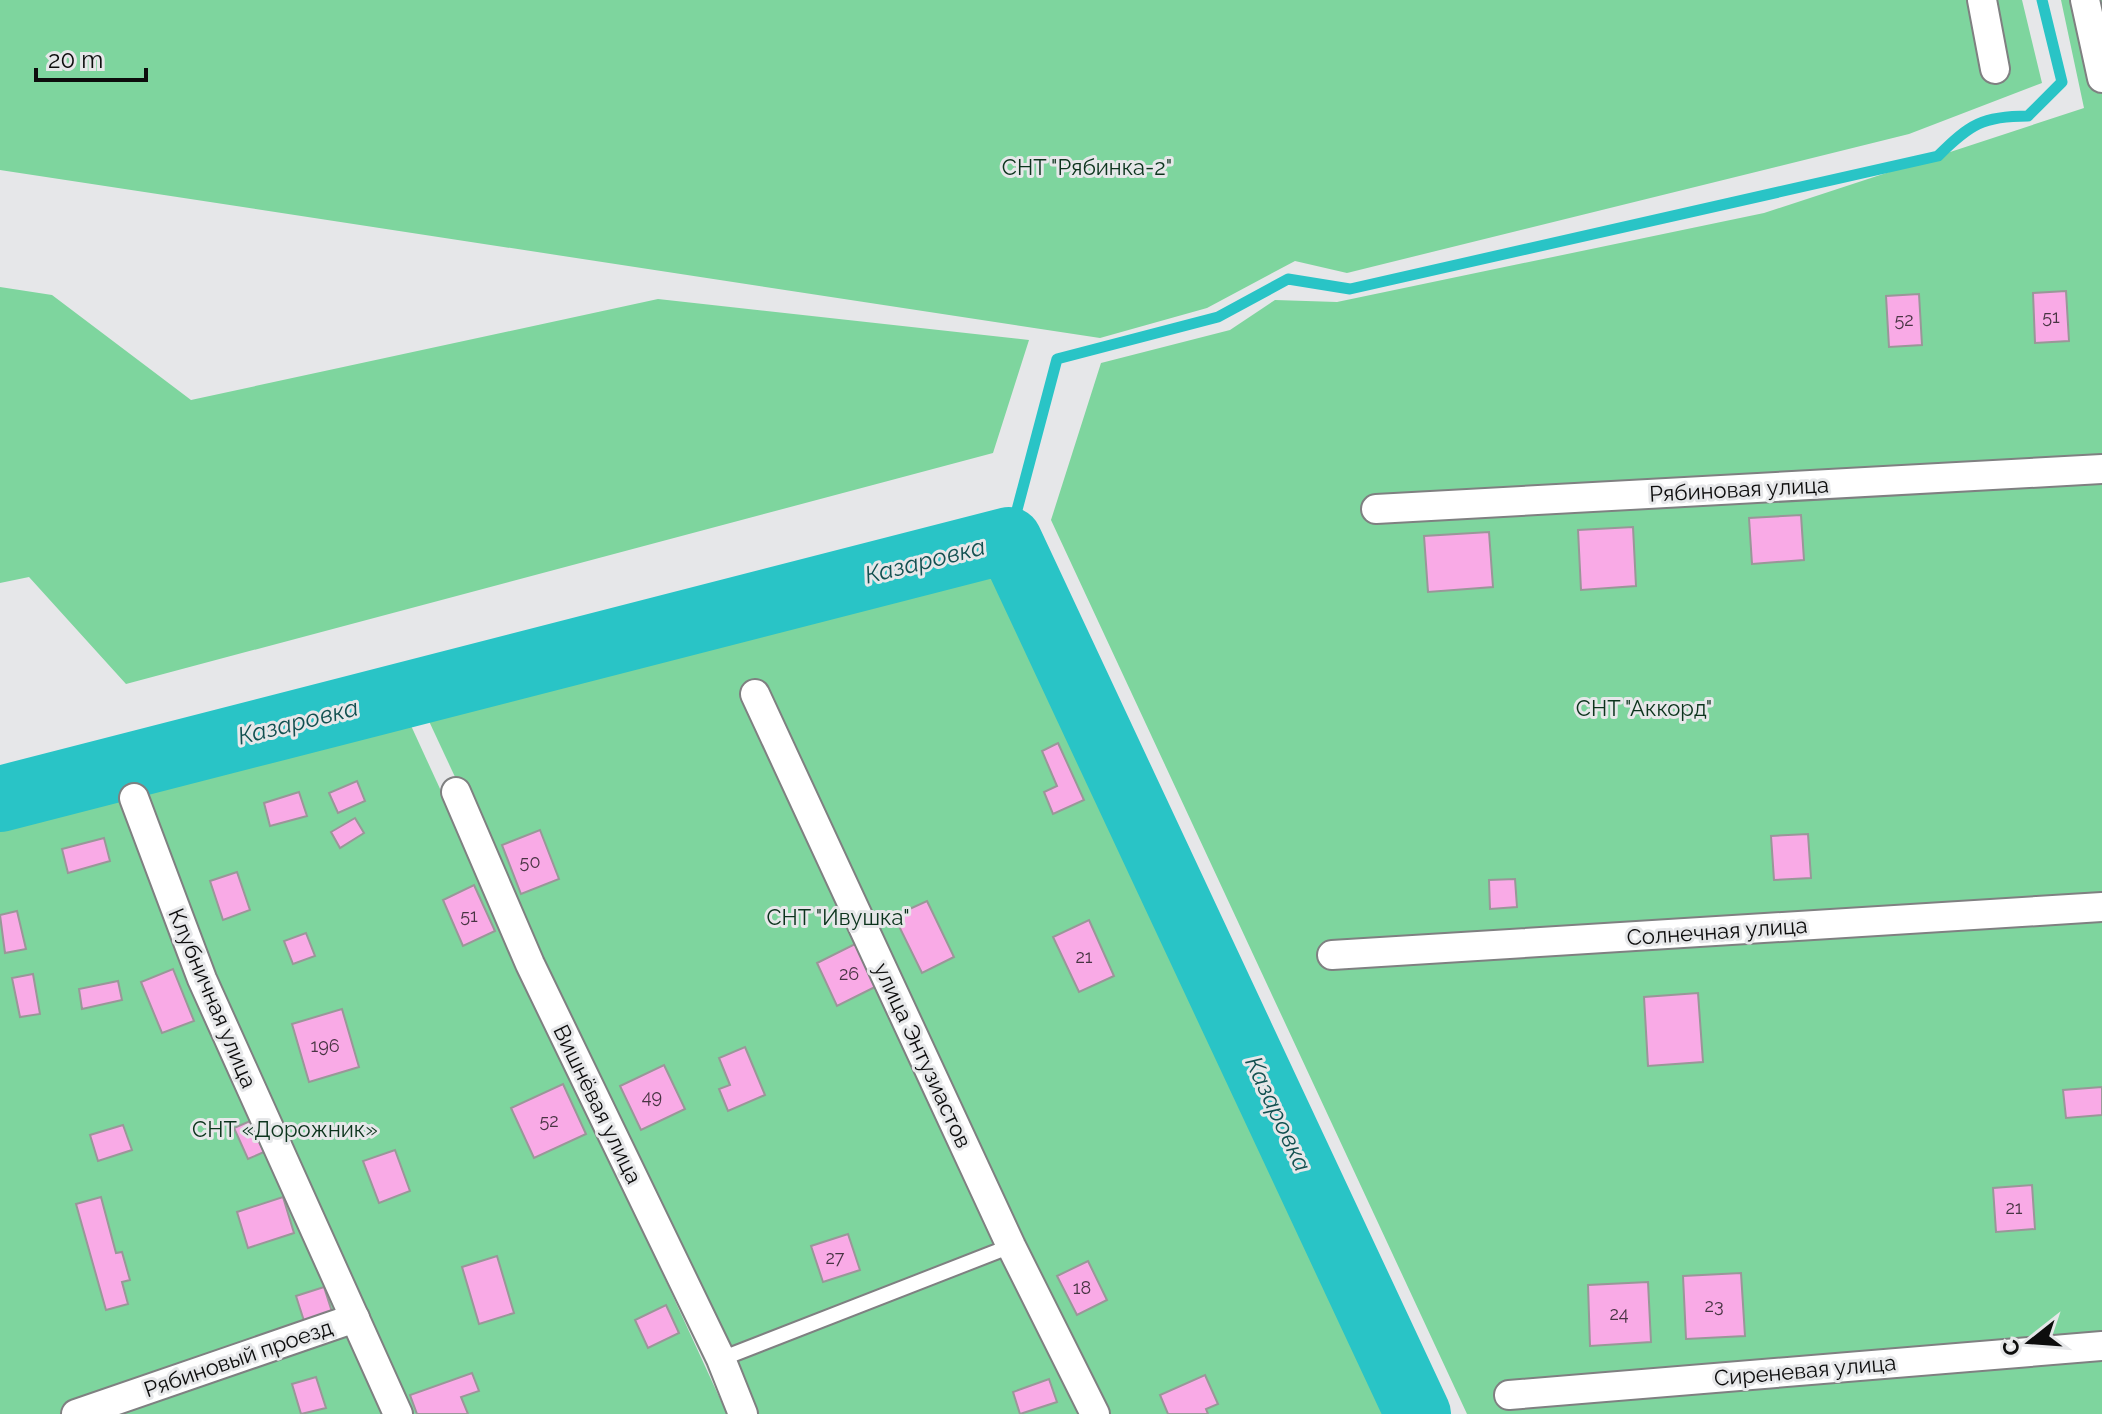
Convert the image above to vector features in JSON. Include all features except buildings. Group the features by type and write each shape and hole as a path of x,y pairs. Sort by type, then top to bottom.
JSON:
{"street":[{"path":"1982,0 1995,69"},
{"path":"2085,0 2102,78"},
{"name":"Рябиновая улица","path":"1376,509 2102,469"},
{"name":"улица Энтузиастов","path":"755,694 1011,1246 1095,1414"},
{"name":"Вишнёвая улица","path":"456,792 530,964 721,1359 743,1414"},
{"name":"Клубничная улица","path":"134,798 202,979 398,1414"},
{"name":"Солнечная улица","path":"1332,955 2102,907"},
{"name":"Рябиновый проезд","path":"76,1414 355,1318"},
{"name":"Сиреневая улица","path":"1509,1395 2102,1346"}],"lane":[{"path":"721,1359 1011,1246"}],"green space":[{"name":"СНТ \"Рябинка-2\"","path":"0,0 2022,0 2042,83 1909,134 1347,273 1295,261 1207,308 1100,338 0,170"},
{"name":"СНТ \"Аккорд\"","path":"2061,0 2102,0 2102,1414 1467,1414 1051,520 1101,363 1230,330 1275,300 1337,302 1764,213 2084,108"},
{"path":"0,287 52,295 191,400 658,299 1029,340 993,453 126,684 29,577 0,583"},
{"name":"СНТ \"Ивушка\"","path":"989,558 1385,1414 752,1414 421,704"},
{"name":"СНТ «Дорожник»","path":"402,706 727,1414 0,1414 0,810"}],"waterway":[{"path":"1009,540 1057,359 1218,317 1288,279 1350,289 1938,156 1959,136 1978,124 1999,118 2028,116 2062,82 2042,0"},
{"name":"Казаровка","path":"0,799 1009,540 1418,1414"}]}
